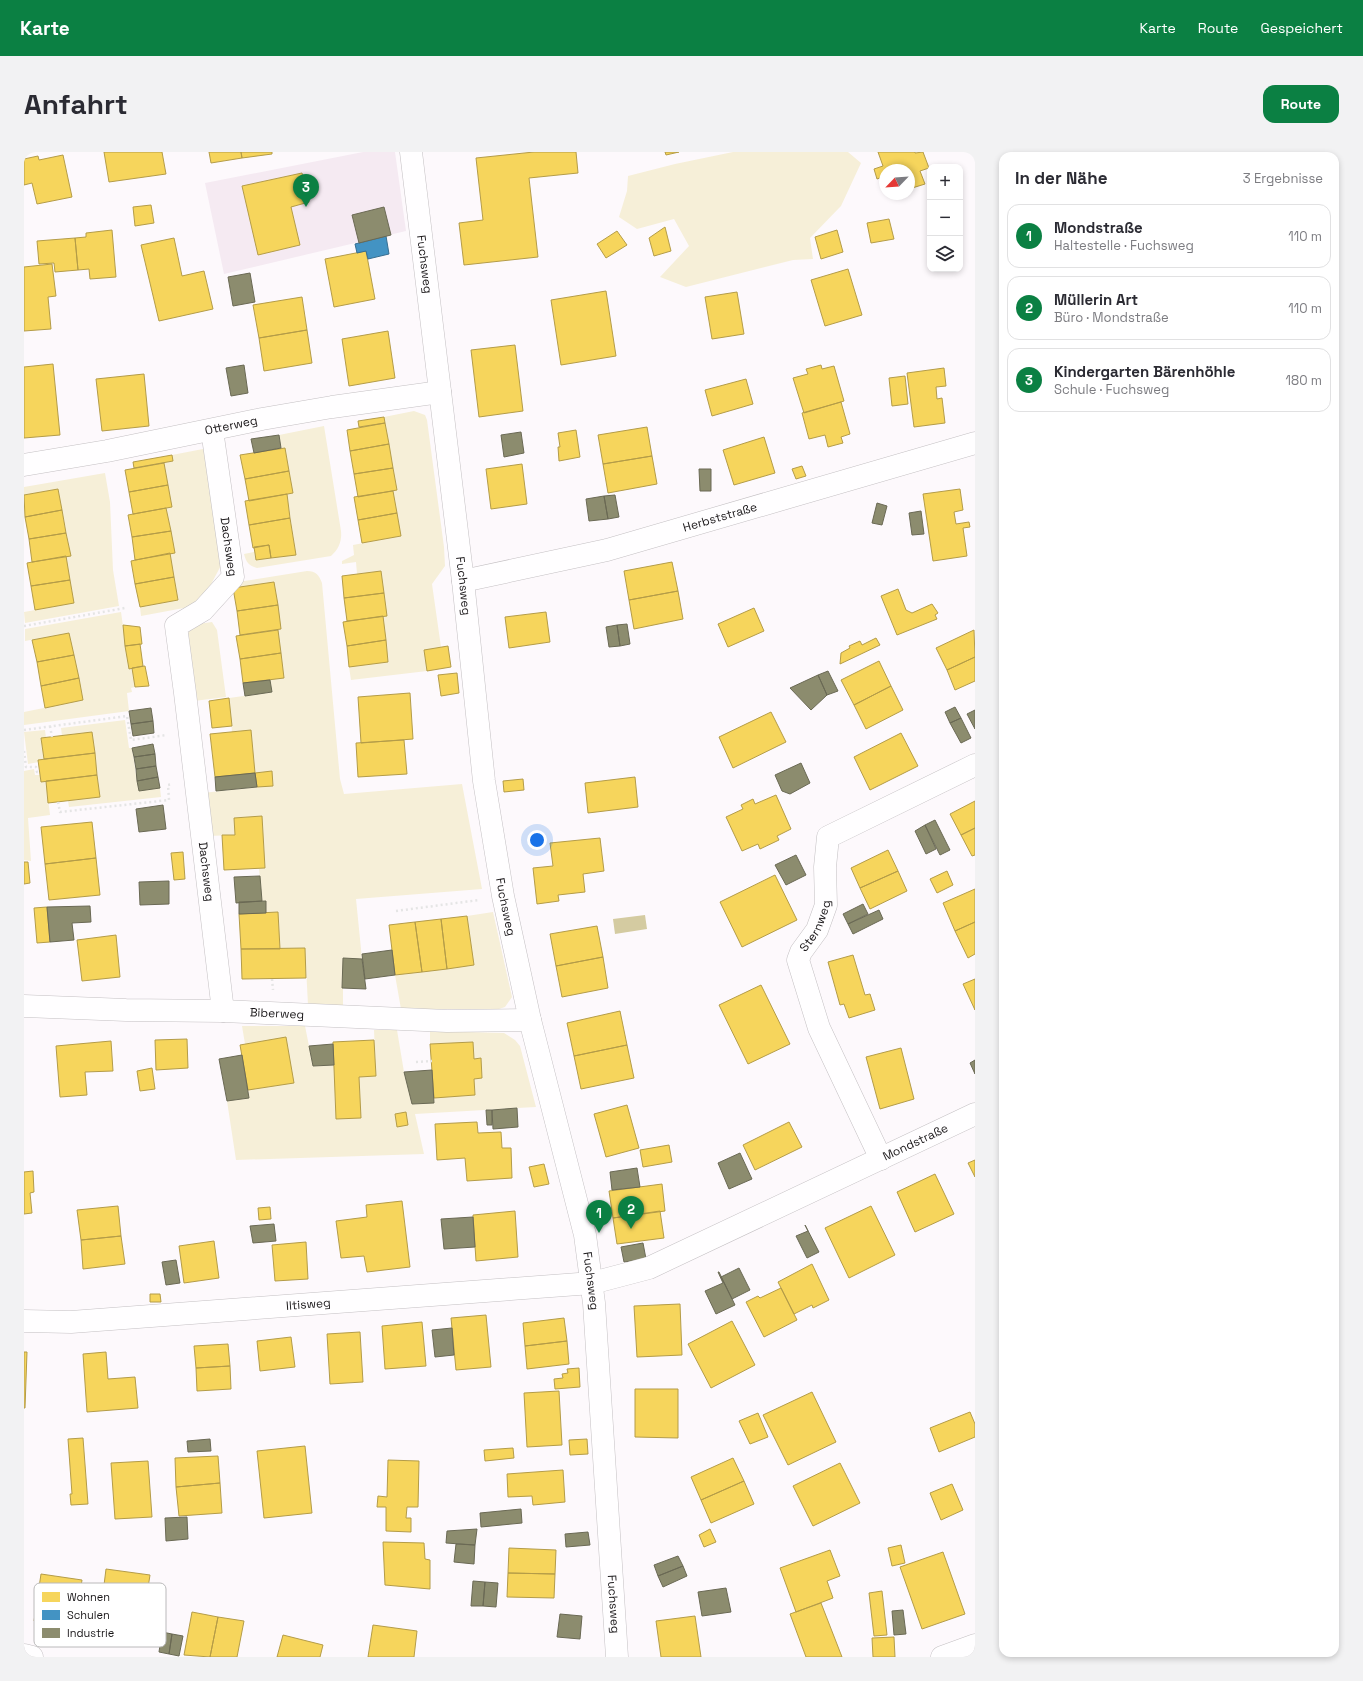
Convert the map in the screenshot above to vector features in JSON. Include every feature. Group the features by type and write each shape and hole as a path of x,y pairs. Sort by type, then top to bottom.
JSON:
{"street":[{"name":"Fuchsweg","path":"411,152 463,581 484,781 503,896 530,1020 585,1235 592,1283 618,1657"},
{"name":"Otterweg","path":"24,465 212,430 262,419 332,407 440,392"},
{"name":"Dachsweg","path":"212,430 232,577 203,610 176,626 224,1011"},
{"name":"Herbststraße","path":"463,581 607,550 975,443"},
{"name":"Sternweg","path":"881,1159 819,1028 798,960 801,952 817,930 826,905 825,867 828,836 975,765"},
{"name":"Biberweg","path":"24,1006 126,1010 224,1011 447,1021 530,1020"},
{"name":"Mondstraße","path":"592,1283 649,1268 975,1114"},
{"name":"Iltisweg","path":"24,1321 71,1322 592,1283"},
{"path":"942,1657 975,1645"},
{"path":"24,1655 32,1657"}],"path":[{"path":"24,626 125,608"},
{"path":"24,730 127,716 131,740 190,732"},
{"path":"50,726 52,737"},
{"path":"24,751 26,768 36,766 37,772 40,772"},
{"path":"58,802 60,812 169,800 168,790"},
{"path":"396,911 503,896"},
{"path":"416,1062 432,1061"}],"shaded area":[{"path":"363,152 395,152 406,231 224,274 205,183"},
{"path":"733,152 848,152 861,163 841,206 810,238 813,259 793,260 686,287 660,277 689,246 674,219 637,229 619,217 627,191 628,176 675,164"},
{"path":"414,411 425,415 427,420 444,547 445,566 432,584 441,647 424,650 427,671 351,680 349,667 388,662 383,616 384,593 380,571 357,574 356,562 342,564 342,561 354,555 353,545 401,536 393,491 397,490 384,417"},
{"path":"324,426 341,531 341,538 338,548 331,556 257,568 250,565 244,554 254,552 256,560 296,555 287,494 293,493 285,448 281,448 279,435"},
{"path":"208,448 225,558 200,605 141,616 140,607 178,600 170,553 171,531 166,508 172,507 164,463 173,461 172,455"},
{"path":"105,473 110,502 113,570 119,606 25,623 24,612 74,603 66,556 71,556 58,489 24,495 24,487"},
{"path":"307,571 317,574 322,583 340,779 344,794 462,784 482,889 356,899 362,959 343,959 343,1007 308,1005 305,948 280,949 278,912 266,913 266,901 262,901 259,869 265,868 262,816 234,818 235,835 208,836 203,793 273,785 272,771 255,773 251,730 232,732 229,698 272,692 270,680 284,677 278,630 281,629 274,583 233,588 238,582"},
{"path":"121,612 129,668 132,668 135,687 131,688 132,692 127,693 129,711 24,725 24,712 83,700 69,633 25,641 25,629"},
{"path":"212,622 217,630 226,697 194,701 185,642 189,631 198,624"},
{"path":"125,720 129,748 132,748 137,781 160,788 161,797 69,807 68,801 100,796 92,732 62,736 61,728"},
{"path":"45,730 46,738 41,739 44,759 38,760 39,762 28,764 24,732"},
{"path":"34,769 35,775 40,775 41,781 46,781 50,815 28,818 31,861 24,860 24,771"},
{"path":"493,912 512,997 505,1007 499,1009 401,1009 395,975 473,965 467,916"},
{"path":"645,915 647,929 615,934 613,919"},
{"path":"242,1026 305,1026 313,1066 334,1065 336,1119 361,1118 359,1077 376,1076 374,1030 397,1030 404,1072 412,1104 434,1103 434,1098 475,1095 474,1079 482,1078 481,1058 474,1059 473,1042 430,1044 430,1031 504,1033 515,1040 520,1046 536,1107 415,1114 424,1154 236,1160 227,1101 249,1098 248,1090 293,1082 286,1038 245,1044"}],"building: Wohnen":[{"path":"104,152 162,152 166,174 109,182"},
{"path":"209,152 241,152 242,158 211,163"},
{"path":"241,152 272,152 272,154 242,158"},
{"path":"534,152 576,152 578,173 529,178 538,257 464,265 459,223 483,220 476,158"},
{"path":"665,152 679,152 666,155"},
{"path":"878,152 923,152 928,164 927,169 920,171 925,184 915,187 915,164 882,164"},
{"path":"63,155 72,197 37,204 32,183 24,185 24,159 38,156 39,160"},
{"path":"879,167 879,178 877,179 874,169"},
{"path":"302,173 309,202 291,207 300,245 258,255 242,186"},
{"path":"151,205 154,223 135,226 133,207"},
{"path":"889,219 894,239 871,243 867,223"},
{"path":"665,227 671,251 654,256 649,238"},
{"path":"112,230 116,277 90,279 89,269 78,270 75,238 86,237 86,233"},
{"path":"837,230 843,252 821,259 815,237"},
{"path":"617,231 627,245 606,258 597,244"},
{"path":"75,238 78,270 55,272 54,263 39,264 37,241"},
{"path":"174,238 182,276 204,271 213,309 159,321 141,245"},
{"path":"366,251 375,299 334,307 325,259"},
{"path":"52,264 56,296 48,297 51,329 24,331 24,267"},
{"path":"848,269 862,315 825,326 811,280"},
{"path":"606,291 616,356 561,365 551,300"},
{"path":"737,292 744,334 712,339 705,297"},
{"path":"302,297 307,330 259,338 253,305"},
{"path":"307,330 312,363 264,371 259,338"},
{"path":"388,331 395,378 349,386 342,339"},
{"path":"515,345 523,411 479,417 471,350"},
{"path":"53,364 60,435 24,438 24,367"},
{"path":"821,365 822,369 834,366 844,401 804,413 793,378 808,374 806,369"},
{"path":"944,368 946,386 936,387 937,399 942,398 945,423 914,427 907,373"},
{"path":"144,374 149,426 102,431 96,379"},
{"path":"905,376 908,404 892,406 889,378"},
{"path":"746,379 753,404 712,416 705,390"},
{"path":"841,402 850,434 841,437 843,443 828,447 825,435 809,439 802,413"},
{"path":"384,417 385,423 359,427 358,421"},
{"path":"385,423 389,444 350,451 347,430"},
{"path":"647,427 652,456 603,464 598,435"},
{"path":"576,430 580,457 559,461 558,447 560,447 558,433"},
{"path":"764,437 775,473 734,485 723,450"},
{"path":"389,444 393,468 354,474 350,451"},
{"path":"285,448 289,471 245,479 240,455"},
{"path":"172,455 173,461 134,468 133,462"},
{"path":"652,456 657,484 608,493 603,464"},
{"path":"164,463 168,485 129,492 125,470"},
{"path":"522,464 527,504 491,509 486,469"},
{"path":"802,466 806,476 796,479 792,469"},
{"path":"393,468 397,490 358,497 354,474"},
{"path":"289,471 293,493 249,501 245,479"},
{"path":"168,485 172,507 133,514 129,492"},
{"path":"58,489 62,510 25,517 24,495"},
{"path":"960,489 963,510 954,512 956,524 969,522 970,527 963,528 967,556 933,561 923,494"},
{"path":"393,491 397,513 358,520 354,497"},
{"path":"287,494 290,518 249,525 245,501"},
{"path":"166,508 171,531 132,537 128,515"},
{"path":"62,510 66,533 29,539 25,517"},
{"path":"397,513 401,536 362,543 358,520"},
{"path":"290,518 296,555 271,558 269,545 253,548 249,525"},
{"path":"171,531 175,553 135,560 132,537"},
{"path":"66,533 71,556 32,562 29,539"},
{"path":"269,545 271,558 256,560 254,547"},
{"path":"170,553 174,577 135,584 131,561"},
{"path":"66,556 70,580 31,586 27,563"},
{"path":"672,562 678,591 629,600 624,571"},
{"path":"381,571 384,593 344,598 342,576"},
{"path":"174,577 178,600 140,607 135,584"},
{"path":"70,580 74,603 35,610 31,586"},
{"path":"274,582 278,605 237,611 233,588"},
{"path":"898,589 906,610 912,613 932,604 938,613 935,615 937,619 897,635 881,596"},
{"path":"678,591 683,619 634,629 629,600"},
{"path":"384,593 387,616 347,621 344,598"},
{"path":"278,605 281,629 240,635 237,611"},
{"path":"754,608 764,631 728,647 718,624"},
{"path":"546,612 550,642 509,648 505,617"},
{"path":"383,616 386,640 347,646 343,622"},
{"path":"123,625 140,627 142,644 125,646"},
{"path":"278,630 281,653 240,659 236,636"},
{"path":"974,630 975,657 947,670 936,648"},
{"path":"69,633 74,655 37,662 32,640"},
{"path":"876,638 880,645 840,664 841,653 850,648 849,646 860,641 862,645"},
{"path":"386,640 388,662 349,667 347,646"},
{"path":"140,644 143,666 129,669 125,646"},
{"path":"448,646 451,667 427,671 424,650"},
{"path":"281,653 284,678 243,683 240,659"},
{"path":"74,655 79,678 41,686 37,662"},
{"path":"975,657 975,681 955,690 947,670"},
{"path":"879,661 891,686 854,705 841,680"},
{"path":"145,666 149,686 135,687 132,668"},
{"path":"457,673 459,693 441,696 438,675"},
{"path":"79,678 83,700 45,708 41,686"},
{"path":"891,686 903,710 866,729 854,705"},
{"path":"410,693 413,739 361,743 358,697"},
{"path":"229,698 232,726 212,728 209,701"},
{"path":"771,712 786,742 733,768 719,737"},
{"path":"251,730 255,773 215,777 210,734"},
{"path":"92,732 95,753 44,759 41,738"},
{"path":"901,733 918,766 870,790 854,757"},
{"path":"404,740 407,774 358,777 356,743"},
{"path":"95,753 97,775 41,782 38,760"},
{"path":"272,771 273,786 257,787 255,773"},
{"path":"97,775 100,797 48,803 46,781"},
{"path":"635,777 638,807 588,813 585,783"},
{"path":"523,779 524,790 504,792 503,781"},
{"path":"776,795 791,829 777,836 779,840 760,849 758,844 742,851 726,817 743,809 741,805 753,799 755,804"},
{"path":"975,801 975,828 961,835 950,814"},
{"path":"262,816 265,868 224,870 222,835 235,835 234,818"},
{"path":"92,822 96,858 45,864 41,827"},
{"path":"975,828 975,855 972,856 961,835"},
{"path":"600,838 604,871 583,874 585,892 558,895 559,901 537,904 533,868 553,866 550,843"},
{"path":"888,850 898,871 860,888 851,868"},
{"path":"183,852 185,879 174,880 171,853"},
{"path":"96,858 100,895 49,900 45,864"},
{"path":"24,862 28,862 30,883 24,884"},
{"path":"898,871 907,891 870,909 860,888"},
{"path":"947,871 953,885 937,893 930,879"},
{"path":"775,875 797,920 742,947 720,902"},
{"path":"975,889 975,922 955,931 943,903"},
{"path":"47,907 50,942 37,943 34,908"},
{"path":"278,912 280,949 241,949 239,914"},
{"path":"467,916 474,965 447,969 441,919"},
{"path":"441,919 447,969 422,972 415,922"},
{"path":"415,922 422,972 395,975 389,925"},
{"path":"975,922 975,954 968,958 955,931"},
{"path":"597,926 603,957 556,966 550,934"},
{"path":"116,935 120,977 82,981 77,940"},
{"path":"305,948 306,978 242,979 241,949"},
{"path":"853,955 865,995 870,994 875,1010 849,1018 844,1004 840,1005 828,962"},
{"path":"603,957 608,988 562,997 556,966"},
{"path":"975,979 975,1010 963,984"},
{"path":"761,985 790,1044 748,1064 719,1005"},
{"path":"620,1011 627,1045 574,1056 567,1023"},
{"path":"286,1037 294,1083 248,1090 240,1045"},
{"path":"187,1039 188,1068 156,1070 155,1040"},
{"path":"374,1040 376,1076 359,1077 361,1118 336,1119 333,1042"},
{"path":"111,1041 113,1071 85,1072 87,1095 60,1097 56,1046"},
{"path":"473,1042 474,1059 481,1058 482,1078 474,1079 475,1095 434,1098 430,1044"},
{"path":"627,1045 634,1078 581,1089 574,1056"},
{"path":"901,1048 914,1099 880,1109 866,1057"},
{"path":"152,1068 155,1089 140,1091 137,1071"},
{"path":"627,1105 639,1148 606,1157 594,1114"},
{"path":"406,1112 408,1125 397,1127 395,1114"},
{"path":"477,1122 478,1133 501,1132 502,1148 511,1148 512,1178 467,1181 465,1158 437,1160 435,1124"},
{"path":"789,1122 802,1147 755,1170 743,1145"},
{"path":"669,1145 672,1162 643,1167 640,1150"},
{"path":"975,1160 975,1177 968,1163"},
{"path":"544,1164 549,1184 534,1187 529,1167"},
{"path":"33,1171 34,1192 30,1193 32,1213 24,1214 24,1172"},
{"path":"935,1174 954,1214 915,1232 897,1192"},
{"path":"662,1184 665,1211 613,1218 609,1191"},
{"path":"402,1201 410,1267 367,1272 364,1256 341,1258 336,1221 367,1217 366,1205"},
{"path":"118,1206 121,1236 81,1240 77,1210"},
{"path":"871,1206 895,1255 849,1278 825,1228"},
{"path":"270,1207 271,1219 259,1220 258,1208"},
{"path":"515,1211 518,1257 476,1261 473,1215"},
{"path":"660,1211 664,1238 617,1244 613,1218"},
{"path":"121,1236 125,1264 83,1269 81,1240"},
{"path":"214,1241 219,1278 184,1283 179,1246"},
{"path":"306,1242 308,1279 275,1281 272,1245"},
{"path":"812,1264 829,1300 813,1308 812,1305 794,1314 778,1282"},
{"path":"781,1288 797,1320 764,1337 746,1302 758,1296 760,1298"},
{"path":"150,1294 160,1294 161,1302 150,1302"},
{"path":"680,1304 682,1355 637,1357 634,1306"},
{"path":"486,1315 491,1367 456,1370 451,1318"},
{"path":"564,1318 567,1341 525,1346 523,1323"},
{"path":"732,1321 755,1365 711,1388 688,1344"},
{"path":"422,1322 426,1366 385,1369 382,1326"},
{"path":"360,1332 363,1382 330,1384 327,1334"},
{"path":"291,1337 295,1367 260,1371 257,1341"},
{"path":"567,1341 569,1364 527,1369 525,1346"},
{"path":"228,1344 230,1366 196,1368 194,1346"},
{"path":"24,1352 27,1352 25,1408 24,1408"},
{"path":"106,1352 108,1379 135,1377 138,1408 87,1412 83,1354"},
{"path":"230,1366 231,1389 197,1391 196,1368"},
{"path":"579,1368 580,1387 555,1389 554,1379 563,1378 562,1374 568,1373 567,1369"},
{"path":"635,1389 678,1389 678,1438 635,1437"},
{"path":"559,1391 562,1445 527,1447 524,1393"},
{"path":"812,1392 836,1442 788,1465 763,1415"},
{"path":"970,1412 975,1424 975,1437 939,1452 930,1428"},
{"path":"758,1413 768,1437 750,1444 739,1421"},
{"path":"83,1438 88,1504 71,1505 70,1494 72,1494 68,1439"},
{"path":"587,1439 588,1454 570,1455 569,1440"},
{"path":"305,1446 312,1513 264,1518 257,1451"},
{"path":"513,1448 514,1458 485,1461 484,1450"},
{"path":"218,1456 220,1483 176,1487 175,1458"},
{"path":"733,1458 744,1481 701,1500 691,1477"},
{"path":"388,1460 419,1461 418,1507 407,1507 406,1518 411,1518 411,1532 386,1531 386,1507 377,1507 378,1496 387,1497"},
{"path":"148,1461 152,1517 115,1519 111,1463"},
{"path":"840,1463 860,1503 813,1526 793,1486"},
{"path":"563,1470 565,1502 533,1505 532,1496 508,1497 507,1474"},
{"path":"744,1481 754,1504 711,1523 701,1500"},
{"path":"220,1483 222,1513 179,1516 176,1487"},
{"path":"952,1484 963,1510 941,1520 930,1493"},
{"path":"710,1529 716,1542 704,1547 699,1535"},
{"path":"383,1542 424,1543 425,1559 430,1560 430,1589 385,1585"},
{"path":"901,1545 905,1563 892,1566 888,1548"},
{"path":"509,1548 556,1550 555,1574 508,1573"},
{"path":"830,1550 840,1576 827,1581 833,1598 796,1612 780,1568"},
{"path":"943,1552 965,1614 922,1629 900,1567"},
{"path":"106,1569 150,1575 149,1583 104,1583"},
{"path":"508,1573 555,1574 554,1598 507,1597"},
{"path":"41,1574 82,1580 82,1583 40,1583"},
{"path":"882,1591 887,1635 874,1636 869,1593"},
{"path":"821,1603 842,1657 806,1657 790,1614"},
{"path":"192,1612 218,1617 210,1657 184,1655"},
{"path":"695,1616 701,1657 661,1657 656,1621"},
{"path":"218,1617 244,1621 237,1657 210,1657"},
{"path":"373,1625 417,1631 414,1657 368,1657"},
{"path":"283,1635 323,1645 320,1657 277,1657"},
{"path":"894,1637 895,1657 873,1657 872,1638"}],"building: Schulen":[{"path":"386,236 389,254 368,259 366,251 357,253 355,244"}],"building: Industrie":[{"path":"384,207 391,235 359,243 352,215"},
{"path":"250,273 255,302 233,306 228,277"},
{"path":"244,365 248,393 231,396 226,368"},
{"path":"521,432 524,453 504,457 501,435"},
{"path":"279,435 281,448 254,453 251,439"},
{"path":"699,469 711,469 711,491 700,491"},
{"path":"615,495 619,517 608,519 604,496"},
{"path":"604,496 608,519 589,521 586,499"},
{"path":"877,503 887,506 882,525 872,523"},
{"path":"921,511 924,534 912,535 909,513"},
{"path":"627,624 630,644 620,646 617,625"},
{"path":"617,625 620,646 609,647 606,627"},
{"path":"828,671 838,691 827,695 818,675"},
{"path":"818,675 827,695 811,710 790,688"},
{"path":"270,680 272,692 245,696 243,683"},
{"path":"955,707 961,718 950,723 945,712"},
{"path":"151,708 153,721 131,724 129,711"},
{"path":"975,710 975,729 967,714"},
{"path":"961,718 971,738 961,743 950,723"},
{"path":"153,721 154,733 133,736 131,724"},
{"path":"153,744 155,754 134,757 132,748"},
{"path":"155,754 156,766 136,769 134,757"},
{"path":"801,763 810,783 790,794 782,791 775,775"},
{"path":"156,766 158,777 137,781 136,769"},
{"path":"255,773 257,787 216,791 215,777"},
{"path":"158,777 160,788 139,791 137,781"},
{"path":"163,805 166,829 139,832 136,809"},
{"path":"935,820 950,850 940,855 925,825"},
{"path":"925,825 936,849 926,854 915,831"},
{"path":"796,855 806,875 786,885 775,865"},
{"path":"260,876 262,901 236,903 234,877"},
{"path":"169,881 169,904 140,905 139,882"},
{"path":"266,901 266,913 239,914 239,902"},
{"path":"863,904 868,914 848,924 843,914"},
{"path":"90,906 91,922 72,923 74,940 50,942 47,907"},
{"path":"879,910 883,919 853,934 848,924"},
{"path":"392,950 395,975 365,979 362,954"},
{"path":"343,958 362,959 366,989 342,988"},
{"path":"333,1044 334,1065 313,1066 309,1046"},
{"path":"242,1055 249,1098 227,1101 219,1059"},
{"path":"975,1060 975,1074 970,1063"},
{"path":"432,1070 434,1103 412,1104 404,1072"},
{"path":"517,1108 518,1127 493,1129 492,1110"},
{"path":"486,1110 492,1110 492,1125 487,1125"},
{"path":"740,1153 752,1179 729,1189 718,1163"},
{"path":"637,1168 640,1187 612,1190 610,1172"},
{"path":"473,1217 475,1247 444,1249 441,1219"},
{"path":"274,1224 276,1241 253,1243 250,1226"},
{"path":"805,1225 819,1252 807,1258 796,1236 808,1231"},
{"path":"643,1243 646,1259 624,1262 621,1247"},
{"path":"176,1260 180,1283 166,1285 162,1262"},
{"path":"739,1268 750,1290 732,1299 721,1277"},
{"path":"718,1272 735,1305 716,1314 705,1291 723,1283"},
{"path":"452,1328 454,1355 435,1357 432,1330"},
{"path":"210,1439 211,1451 188,1452 187,1441"},
{"path":"521,1509 522,1523 481,1527 480,1513"},
{"path":"187,1517 188,1539 166,1541 165,1518"},
{"path":"477,1529 475,1545 446,1543 447,1531"},
{"path":"588,1532 590,1545 566,1547 565,1534"},
{"path":"456,1544 475,1545 474,1564 454,1562"},
{"path":"678,1556 683,1566 658,1576 654,1565"},
{"path":"683,1566 687,1576 663,1587 658,1576"},
{"path":"473,1581 485,1582 483,1606 471,1606"},
{"path":"485,1582 498,1583 496,1607 483,1606"},
{"path":"726,1588 731,1612 702,1616 698,1592"},
{"path":"903,1610 906,1634 894,1635 892,1611"},
{"path":"560,1614 582,1616 580,1639 557,1637"},
{"path":"166,1633 172,1634 169,1654 159,1652 160,1647 166,1647"},
{"path":"172,1634 183,1636 179,1656 169,1654"}],"place":[{"name":"Kindergarten Bärenhöhle","path":"306,207"},
{"name":"Müllerin Art","path":"631,1229"},
{"name":"Mondstraße","path":"599,1233"}]}
